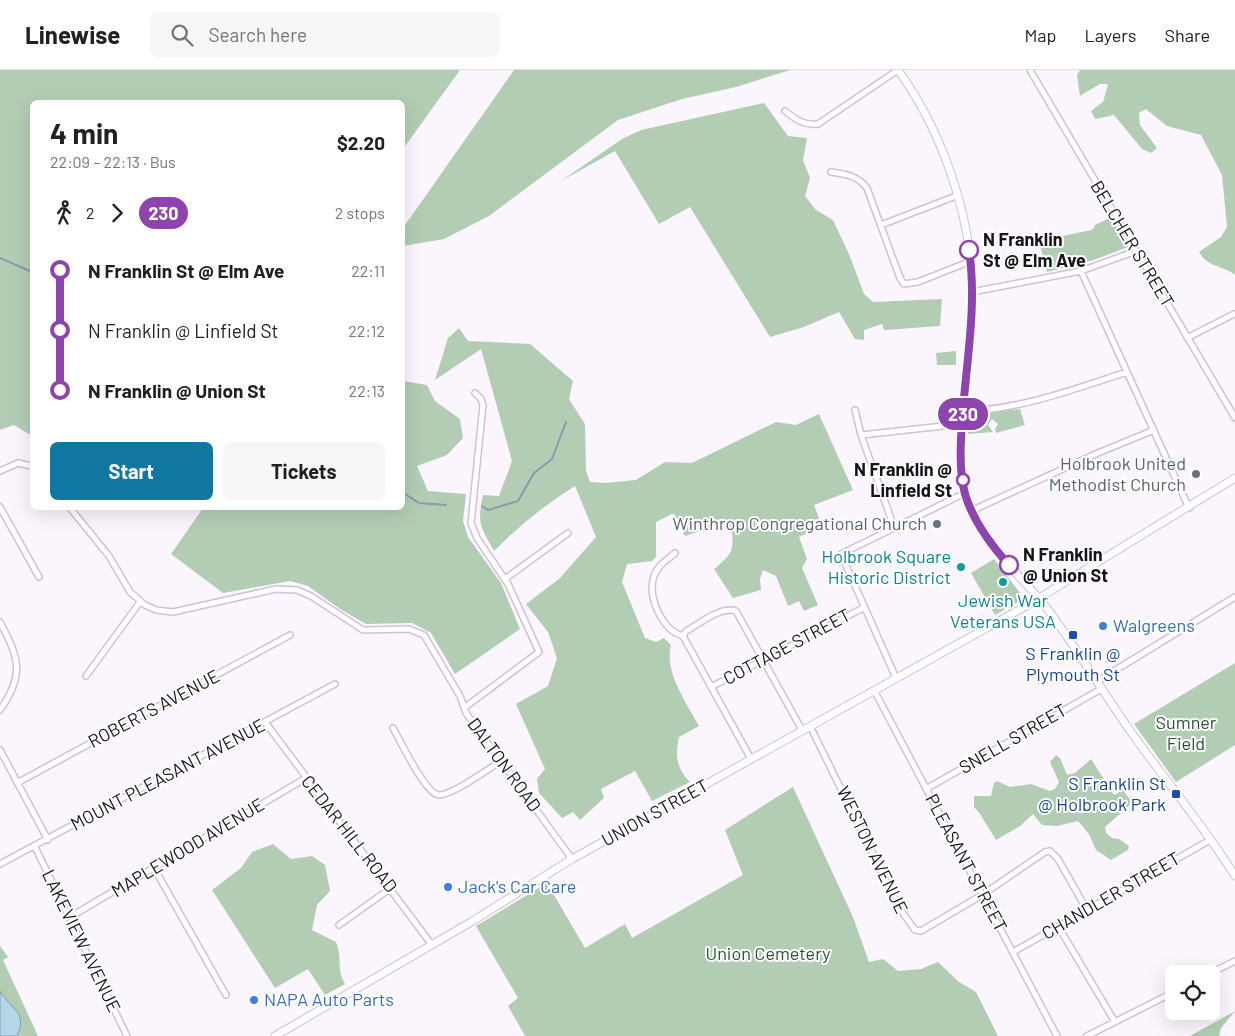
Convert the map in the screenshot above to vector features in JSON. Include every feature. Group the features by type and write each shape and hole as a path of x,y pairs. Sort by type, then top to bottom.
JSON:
{"main road":[{"path":"898,70 916,96 929,123 956,196 970,261 972,292 962,424 961,465 965,493 971,511 995,549 1038,598 1100,689 1235,876"},
{"name":"UNION STREET","path":"275,1036 432,945 572,860 1038,598 1189,508 1235,478"}],"street":[{"path":"785,111 796,120 811,125 818,124 898,70"},
{"name":"BELCHER STREET","path":"1030,70 1235,418"},
{"path":"831,172 851,175 861,181 867,188 900,278 904,284 910,285 970,261"},
{"path":"881,225 956,196"},
{"path":"972,292 1081,271 1136,251"},
{"path":"1081,271 1189,508"},
{"path":"1187,338 1234,314"},
{"path":"963,411 988,410 1037,400 1127,372"},
{"path":"464,708 538,652 505,579 477,538 472,523 483,405 481,399 475,393"},
{"path":"855,410 861,435 894,527"},
{"path":"861,435 962,424"},
{"path":"971,511 1098,453 1154,430"},
{"path":"0,471 18,463 30,466"},
{"path":"896,678 840,554 965,493"},
{"path":"0,508 39,577"},
{"path":"72,510 106,552 128,590 140,602 86,676"},
{"path":"505,579 568,533"},
{"path":"675,553 657,570 652,592 656,606 672,632 682,636 751,759"},
{"name":"DALTON ROAD","path":"140,602 156,610 173,612 276,589 293,589 307,594 363,630 409,630 419,632 429,640 460,696 464,708 572,860"},
{"path":"1096,682 1235,597"},
{"name":"COTTAGE STREET","path":"711,687 863,608"},
{"path":"682,636 686,631 716,614 728,609 733,610 802,730"},
{"path":"0,622 13,646 18,669 14,688 0,710"},
{"name":"ROBERTS AVENUE","path":"17,783 290,635"},
{"name":"MOUNT PLEASANT AVENUE","path":"0,864 48,840 335,684"},
{"name":"SNELL STREET","path":"926,790 1100,689"},
{"name":"PLEASANT STREET","path":"874,690 1058,1036"},
{"name":"CEDAR HILL ROAD","path":"265,722 432,945"},
{"name":"WESTON AVENUE","path":"810,726 910,925 915,930 921,931 982,895"},
{"path":"393,728 429,789 436,794 441,795 452,790 501,761"},
{"path":"0,750 48,840"},
{"name":"MAPLEWOOD AVENUE","path":"70,917 306,778"},
{"name":"CHANDLER STREET","path":"1013,952 1210,840"},
{"name":"LAKEVIEW AVENUE","path":"34,847 127,1036"},
{"path":"982,895 1045,852 1050,852 1058,859 1087,910"},
{"path":"154,868 226,995"},
{"path":"339,925 391,888"},
{"path":"1058,926 1115,1022"},
{"path":"1220,968 1235,961"},
{"path":"1087,1036 1165,997"}],"green space":[{"path":"0,70 460,70 405,146 405,100 30,100 30,435 14,425 0,430"},
{"path":"514,70 790,70 736,87 682,99 618,120 489,216 444,239 405,246 405,225"},
{"path":"1080,70 1235,70 1235,275 1211,264 1199,252 1221,237 1227,227 1222,175 1201,135 1167,126 1146,109 1139,113 1140,125 1157,148 1151,153 1142,149 1114,115 1095,119 1091,111 1103,102 1108,84 1100,84 1080,96 1077,75"},
{"path":"764,103 788,136 807,138 803,160 810,178 805,196 816,210 833,220 849,254 864,294 873,302 942,299 940,326 884,330 882,324 864,330 864,340 855,339 839,312 804,327 770,337 690,207 659,224 615,151 561,181 622,139 641,130"},
{"path":"1111,217 1128,247 1091,261 1047,272 1039,241 1091,230 1095,225"},
{"path":"459,328 468,341 530,344 573,381 569,399 585,424 586,471 590,482 606,483 636,480 665,462 692,463 776,422 796,425 819,414 853,490 814,505 822,526 799,537 807,559 802,568 818,605 804,611 799,601 788,606 776,576 763,570 760,579 761,590 733,598 714,569 731,551 733,541 731,527 722,524 685,536 674,514 672,514 656,522 656,557 652,561 627,564 622,582 645,638 656,642 664,638 671,645 670,655 673,676 699,726 679,737 677,755 679,766 690,782 652,801 635,771 601,789 604,798 580,820 573,812 562,818 539,793 537,779 545,769 516,704 548,686 557,658 548,632 526,604 560,578 596,537 575,486 533,516 494,551 480,519 483,495 499,496 512,461 481,349 435,380 448,338"},
{"path":"956,351 956,365 937,365 936,353"},
{"path":"405,381 427,385 435,401 460,419 463,438 447,455 417,466 428,491 466,494 463,521 468,537 501,583 520,629 455,674 431,633 412,623 366,624 340,609 308,586 290,581 223,593 171,554 202,510 405,510"},
{"path":"1020,409 1025,425 996,433 995,429 998,424 992,419 988,425 993,432 968,434 969,414"},
{"path":"994,559 1020,593 1018,602 995,615 971,573"},
{"name":"Sumner Field","path":"1235,663 1235,745 1176,782 1134,724"},
{"path":"1056,755 1060,758 1067,775 1075,773 1091,759 1114,795 1123,790 1131,801 1129,806 1105,827 1106,833 1112,838 1119,839 1129,846 1128,850 1111,860 1096,850 1089,834 1078,821 1057,826 1042,825 1033,814 1020,826 996,840 974,807 974,796 991,796 994,783 997,781 1010,787 1031,784 1050,791 1055,789 1059,782 1050,762"},
{"name":"Union Cemetery","path":"793,787 853,917 869,962 883,959 898,971 921,969 938,962 959,982 976,992 998,1036 525,1036 508,1006 518,998 476,926 547,883 585,948 625,924 632,938 743,875 725,830"},
{"path":"273,844 291,859 312,856 325,865 330,891 317,905 312,930 336,942 342,978 345,984 325,995 308,969 275,988 212,890 241,868 252,852"},
{"path":"0,946 8,957 3,960 38,1036 0,1036"},
{"path":"1235,1011 1221,1028 1219,1036 1190,1036 1220,1020"}],"water":[{"path":"0,991 17,1011 21,1021 17,1036 0,1036"}],"waterway":[{"path":"0,258 30,271"},
{"path":"482,506 488,510 518,501 534,473 552,459 566,422"},
{"path":"405,494 419,503 446,505"}],"bus line":[{"name":"230","path":"969,250 972,292 962,424 961,465 963,481 965,493 975,519 986,537 1009,565"}],"place":[{"name":"N Franklin St @ Elm Ave","path":"969,250"},
{"name":"Holbrook United Methodist Church","path":"1196,474"},
{"name":"N Franklin @ Linfield St","path":"963,480"},
{"name":"Winthrop Congregational Church","path":"937,524"},
{"name":"N Franklin @ Union St","path":"1009,565"},
{"name":"Holbrook Square Historic District","path":"961,567"},
{"name":"Jewish War Veterans USA","path":"1003,582"},
{"name":"Walgreens","path":"1103,626"},
{"name":"S Franklin @ Plymouth St","path":"1073,635"},
{"name":"S Franklin St @ Holbrook Park","path":"1176,794"},
{"name":"Jack's Car Care","path":"448,887"},
{"name":"NAPA Auto Parts","path":"254,1000"}]}
